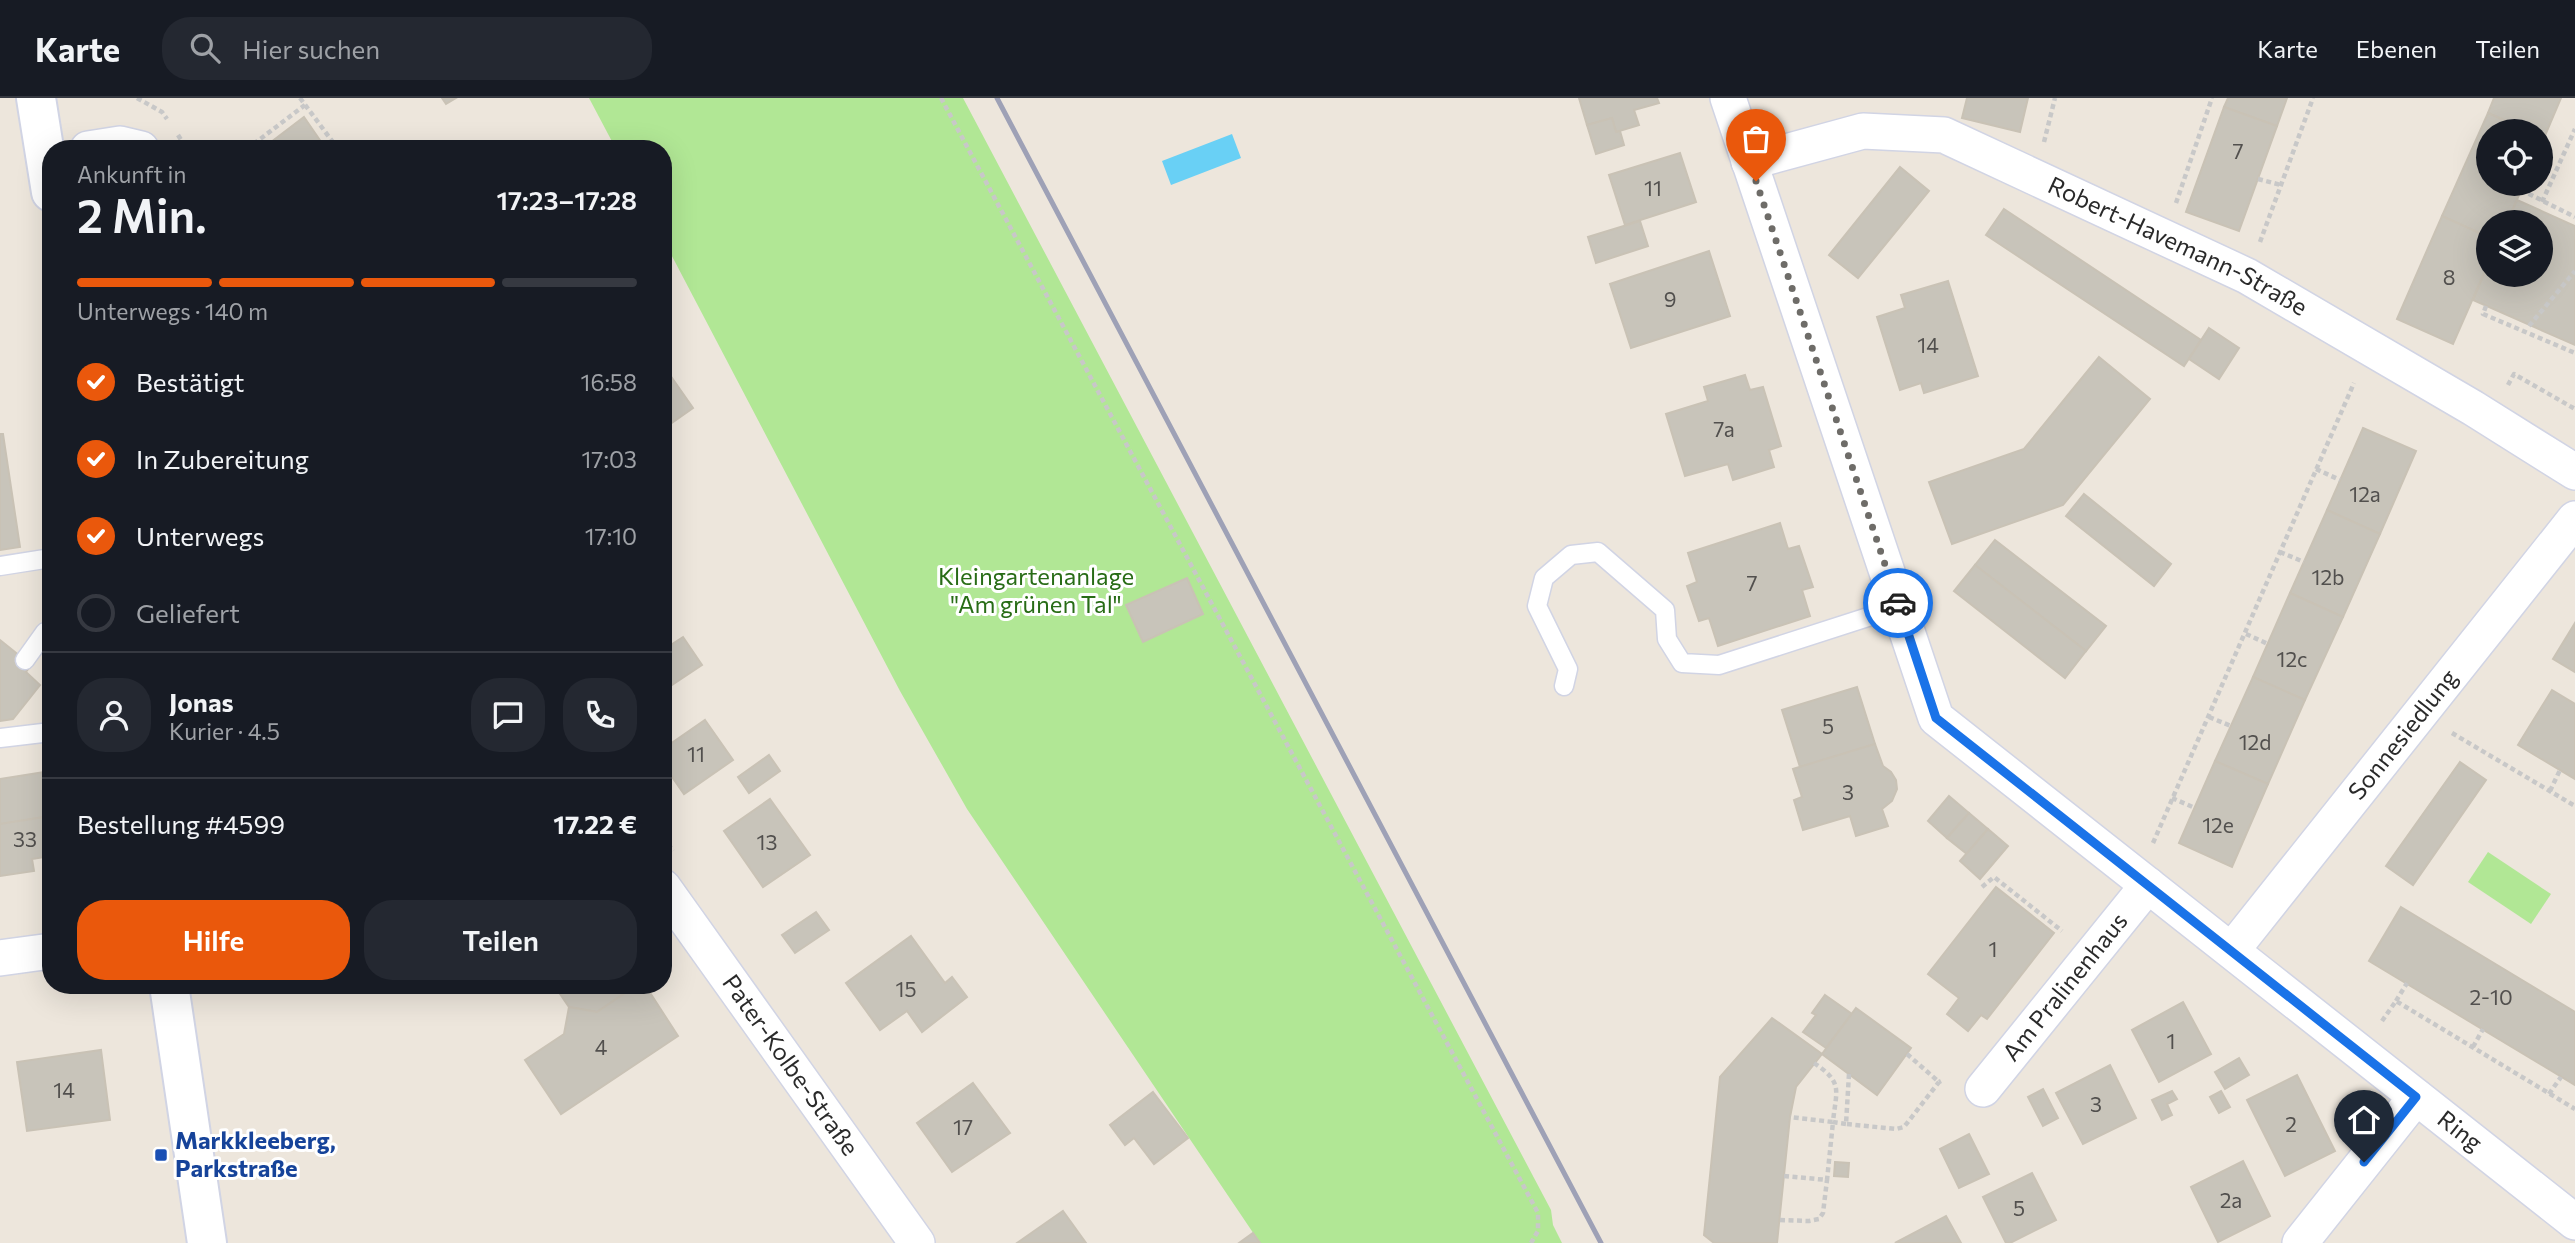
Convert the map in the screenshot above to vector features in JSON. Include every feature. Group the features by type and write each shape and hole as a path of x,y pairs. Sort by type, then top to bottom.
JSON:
{"street":[{"path":"36,98 45,140"},
{"name":"Ring","path":"1728,98 1936,718 2575,1222"},
{"name":"Robert-Havemann-Straße","path":"1749,162 1863,131 1944,135 2247,276 2370,347 2575,472"},
{"name":"Sonnesiedlung","path":"2232,950 2575,519"},
{"name":"Am Pralinenhaus","path":"1983,1090 2148,885"},
{"name":"Pater-Kolbe-Straße","path":"672,900 917,1243"},
{"path":"0,958 42,952"},
{"path":"170,994 207,1243"},
{"path":"2300,1243 2416,1097"}],"lane":[{"path":"1564,686 1568,669 1537,606 1544,578 1571,555 1598,552 1665,610 1667,639 1682,663 1719,665 1899,607"},
{"path":"0,566 42,559"},
{"path":"25,660 42,636"},
{"path":"0,738 42,733"}],"path":[{"path":"300,98 331,140"},
{"path":"942,98 1538,1213 1538,1231 1531,1243"},
{"path":"2164,237 2212,98"},
{"path":"2247,276 2312,98"},
{"path":"259,140 305,105"},
{"path":"2542,202 2575,129"},
{"path":"177,134 181,140"},
{"path":"2258,179 2281,185"},
{"path":"2532,196 2575,217"},
{"path":"2529,326 2575,271"},
{"path":"2486,306 2483,314 2575,353"},
{"path":"2151,849 2370,347"},
{"path":"2316,469 2340,480"},
{"path":"2280,552 2304,562"},
{"path":"2246,634 2268,644"},
{"path":"2209,717 2231,726"},
{"path":"2446,730 2575,806"},
{"path":"2550,791 2560,769"},
{"path":"2172,799 2194,808"},
{"path":"1982,887 1994,877 2065,934"},
{"path":"2377,1028 2407,984"},
{"path":"2396,1001 2575,1109"},
{"path":"2473,1047 2483,1029"},
{"path":"1907,1054 1939,1082"},
{"path":"1780,1220 1810,1222 1819,1219 1823,1213 1836,1085 1832,1075 1815,1063"},
{"path":"1846,1124 1849,1074"},
{"path":"1790,1117 1896,1129 1904,1127 1939,1082 1946,1078 1960,1077 1983,1090"},
{"path":"2549,1094 2561,1077"},
{"path":"1784,1176 1827,1180"}],"green space":[{"name":"Kleingartenanlage \"Am grünen Tal\"","path":"589,98 963,98 1551,1210 1553,1225 1562,1243 1260,1243 967,809 900,691 672,256 672,140 611,140"},
{"path":"2488,852 2551,894 2531,924 2468,882"}],"water":[{"path":"1232,134 1241,158 1171,185 1162,161"}],"building":[{"path":"442,98 456,98 446,104"},
{"path":"1579,98 1657,98 1659,103 1634,110 1639,125 1616,132 1612,118 1587,125"},
{"path":"1967,98 2028,98 2020,132 1962,118"},
{"path":"2228,98 2287,98 2277,126 2224,107"},
{"path":"2494,98 2561,98 2552,119 2501,119 2488,113"},
{"path":"2224,107 2277,126 2239,231 2186,212"},
{"path":"2488,113 2501,119 2485,119"},
{"path":"304,117 320,140 274,140"},
{"path":"1612,118 1624,145 1596,154 1587,125"},
{"path":"2476,140 2476,196 2519,196 2512,210 2476,210 2476,232 2442,216"},
{"path":"1680,153 1696,202 1625,225 1609,175"},
{"path":"1900,167 1929,191 1858,278 1829,255"},
{"path":"2517,200 2539,210 2512,210"},
{"path":"2004,209 2201,340 2184,366 1986,235"},
{"path":"2442,216 2476,232 2478,287 2453,344 2397,319"},
{"path":"2553,216 2575,226 2575,345 2473,300 2478,287 2553,287"},
{"path":"1640,221 1648,246 1596,263 1588,237"},
{"path":"1709,251 1730,316 1631,348 1610,284"},
{"path":"1948,281 1978,376 1924,393 1921,383 1900,390 1877,317 1905,308 1901,295"},
{"path":"2209,328 2239,348 2219,379 2189,359"},
{"path":"2099,357 2150,399 2063,505 1952,544 1929,482 2024,449"},
{"path":"1745,375 1750,390 1763,387 1781,446 1769,450 1774,467 1733,480 1728,464 1685,476 1666,414 1708,401 1704,387"},
{"path":"672,378 693,408 672,423"},
{"path":"2363,428 2416,451 2380,534 2327,510"},
{"path":"0,434 3,434 20,547 0,550"},
{"path":"2084,494 2171,564 2154,586 2066,516"},
{"path":"2327,510 2380,534 2343,617 2290,593"},
{"path":"1780,523 1788,549 1799,546 1813,587 1802,590 1810,616 1718,646 1709,618 1699,621 1687,586 1697,582 1688,553"},
{"path":"1995,540 2106,626 2086,651 1975,565"},
{"path":"1975,565 2086,651 2065,678 1954,591"},
{"path":"1187,578 1203,614 1143,642 1126,605"},
{"path":"2290,593 2343,617 2305,700 2253,677"},
{"path":"2575,623 2575,672 2553,659"},
{"path":"683,637 702,665 672,685 672,644"},
{"path":"0,640 31,665 26,672 40,685 13,719 0,721"},
{"path":"2253,677 2305,700 2268,784 2215,761"},
{"path":"1857,687 1875,744 1800,767 1782,710"},
{"path":"2552,690 2575,704 2575,779 2518,745"},
{"path":"705,720 733,760 684,794 672,777 672,743"},
{"path":"1875,744 1883,766 1896,780 1897,789 1892,801 1882,809 1888,826 1856,836 1850,816 1803,830 1794,800 1802,797 1793,769"},
{"path":"769,755 780,771 749,793 738,777"},
{"path":"2215,761 2268,784 2232,867 2179,843"},
{"path":"2460,762 2486,780 2413,885 2386,866"},
{"path":"42,772 42,817 0,824 0,779"},
{"path":"1949,796 1969,813 1947,838 1928,821"},
{"path":"770,799 810,855 763,887 724,831"},
{"path":"1969,813 1988,829 1967,854 1947,838"},
{"path":"42,817 42,857 32,859 34,871 0,876 0,824"},
{"path":"1988,829 2008,846 1980,879 1960,861"},
{"path":"1996,887 2054,933 1987,1019 1981,1015 1968,1031 1947,1014 1959,998 1928,974"},
{"path":"2401,907 2575,1012 2575,1085 2369,961"},
{"path":"816,912 829,930 795,953 782,935"},
{"path":"911,936 945,983 952,977 967,997 922,1032 907,1011 880,1030 846,983"},
{"path":"560,994 624,994 597,1012 569,1007"},
{"path":"624,994 651,994 678,1036 561,1114 525,1060 564,1034 569,1007 597,1012"},
{"path":"1825,995 1852,1014 1826,1048 1803,1032 1816,1015 1812,1013"},
{"path":"2183,1002 2211,1054 2159,1082 2132,1030"},
{"path":"1856,1008 1911,1048 1877,1095 1822,1054"},
{"path":"1772,1018 1822,1054 1796,1087 1790,1117 1777,1243 1714,1243 1704,1235 1720,1077"},
{"path":"101,1050 110,1120 27,1131 17,1062"},
{"path":"2239,1058 2249,1075 2225,1089 2215,1072"},
{"path":"2110,1065 2136,1118 2083,1144 2056,1093"},
{"path":"2297,1075 2335,1151 2285,1176 2247,1100"},
{"path":"973,1083 1010,1133 952,1172 917,1123"},
{"path":"2043,1089 2058,1118 2043,1126 2028,1097"},
{"path":"2172,1091 2177,1099 2167,1104 2172,1115 2162,1120 2152,1100"},
{"path":"2221,1091 2230,1107 2219,1113 2210,1097"},
{"path":"1153,1092 1188,1138 1154,1164 1134,1138 1125,1145 1110,1125"},
{"path":"1969,1134 1989,1174 1959,1188 1940,1149"},
{"path":"2243,1161 2270,1216 2218,1242 2191,1187"},
{"path":"1835,1162 1849,1163 1848,1177 1834,1176"},
{"path":"2032,1173 2056,1220 2006,1243 1983,1197"},
{"path":"1063,1211 1086,1243 1017,1243"},
{"path":"1946,1216 1961,1243 1895,1243"},
{"path":"1253,1233 1260,1243 1239,1243"}],"railway":[{"path":"997,98 1601,1243"}],"way so far":[{"path":"1756,181 1898,603"}],"place":[{"name":"Markkleeberg, Parkstraße","path":"161,1155"}],"route":[{"path":"1898,603 1936,718 2416,1097 2364,1162"}]}
